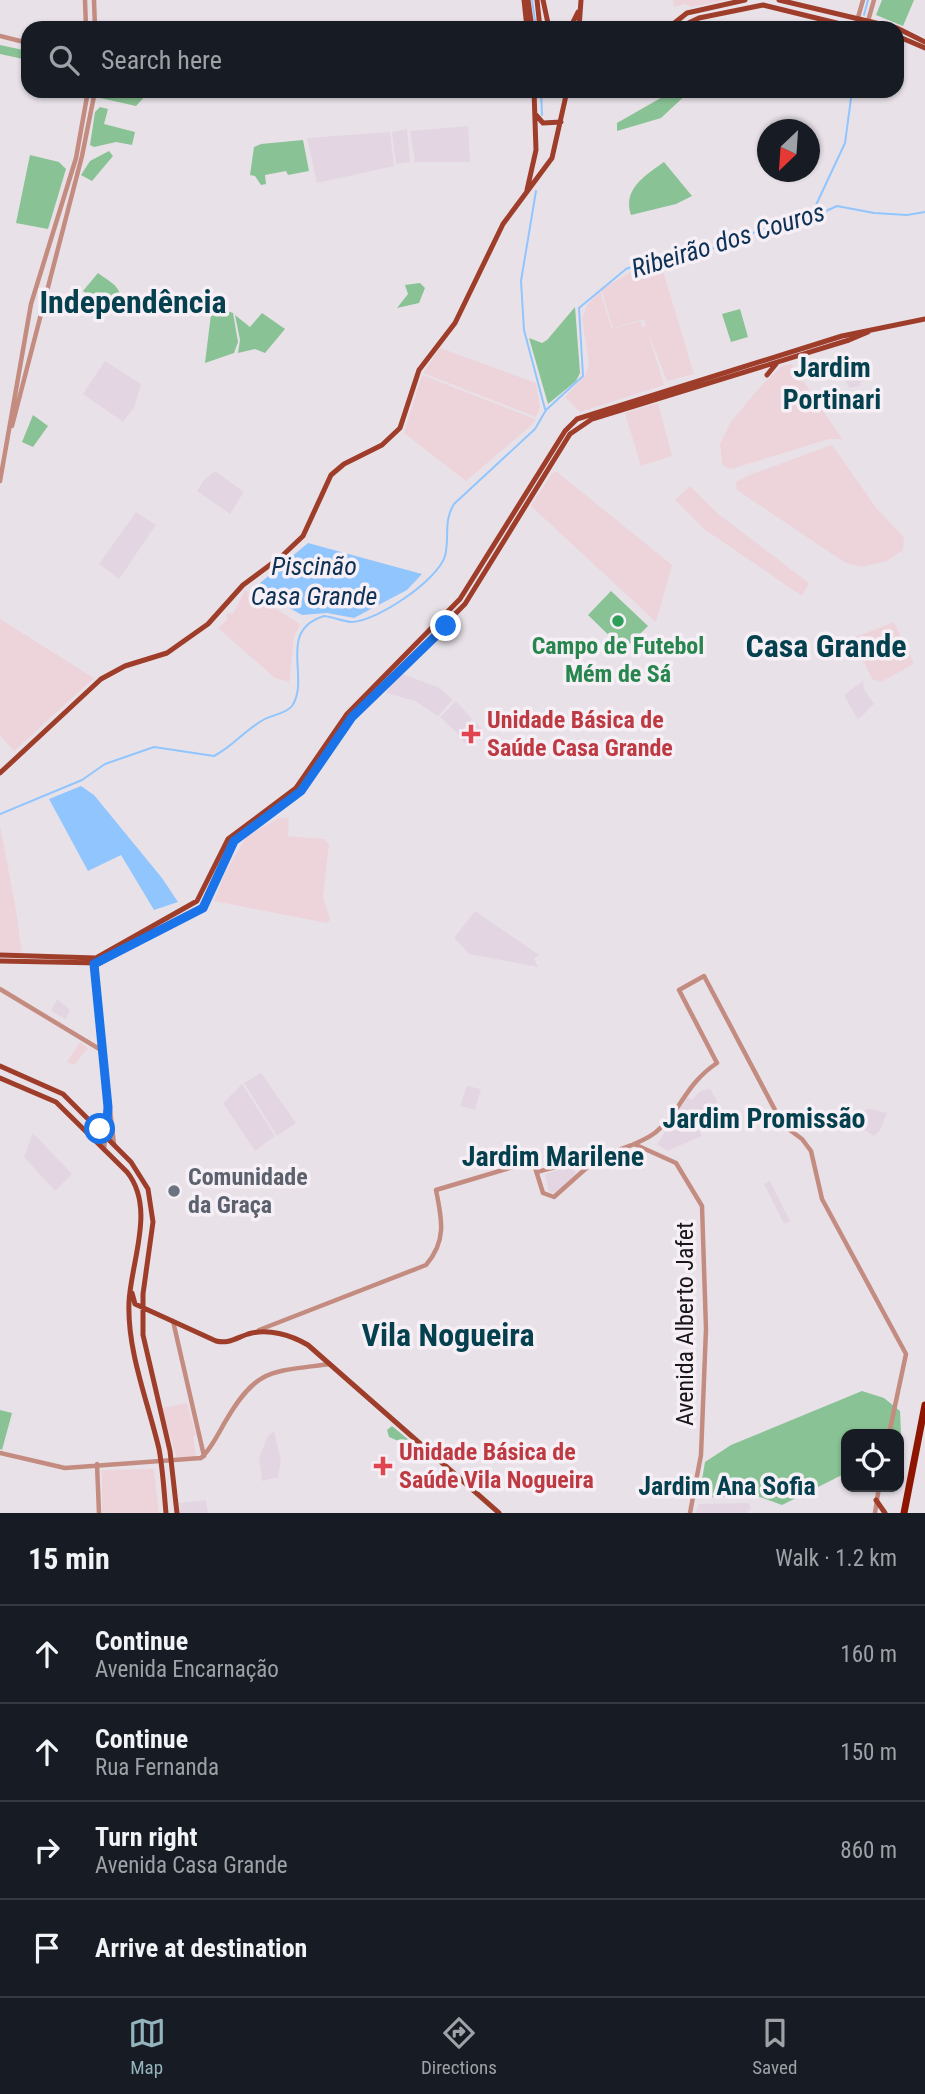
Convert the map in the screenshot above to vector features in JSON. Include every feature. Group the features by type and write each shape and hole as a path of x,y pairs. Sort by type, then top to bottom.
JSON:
{"highway":[{"path":"904,1513 925,1405"}],"main road":[{"path":"526,0 528,21"},
{"path":"537,0 539,21"},
{"path":"543,0 548,21"},
{"path":"677,21 688,13 745,0"},
{"path":"779,0 869,21"},
{"path":"573,21 581,3"},
{"path":"580,21 581,3"},
{"path":"693,21 763,5 828,21"},
{"path":"905,31 925,41"},
{"path":"904,39 925,48"},
{"path":"524,196 530,184 536,155 534,98"},
{"path":"0,774 102,679 173,649 208,624 243,584 297,543 307,530 330,477 344,464 382,444 400,428 419,370 455,323 494,239 524,196 542,176 554,153 566,98"},
{"path":"535,112 543,123 561,122"},
{"path":"536,155 542,176"},
{"path":"198,911 197,901 228,839 296,788 347,713 442,621 460,599 572,424 591,413 868,332 925,319"},
{"path":"767,375 784,357"},
{"path":"0,961 93,961 113,957 148,933 198,911 205,902 234,841 301,791 352,717 465,604 574,430 592,419 777,362"},
{"path":"0,955 93,961 197,901 205,902"},
{"path":"0,1066 63,1094 106,1135 142,1177 153,1208 141,1307 145,1352 172,1462 177,1513"},
{"path":"0,1078 40,1093 61,1106 129,1175 140,1203 131,1283 131,1332 161,1463 166,1513"},
{"path":"35,1080 40,1093"},
{"path":"131,1283 133,1301 141,1307 221,1342 251,1333 288,1336 308,1345 499,1513"},
{"path":"876,1500 885,1513"}],"street":[{"path":"85,0 86,21"},
{"path":"94,0 95,21"},
{"path":"859,20 863,0"},
{"path":"869,21 874,0"},
{"path":"0,36 21,41"},
{"path":"0,481 38,276 76,158 87,98"},
{"path":"7,444 82,156 94,98"},
{"path":"41,265 45,269 52,268"},
{"path":"38,276 49,279"},
{"path":"93,961 114,1144"},
{"path":"537,1172 633,1144 659,1129 698,1077 718,1063 679,990 704,976 784,1126 802,1139 810,1150 822,1199 903,1349 906,1360 890,1429"},
{"path":"0,989 102,1051"},
{"path":"86,1039 102,1038"},
{"path":"104,1149 108,1107"},
{"name":"Avenida Alberto Jafet","path":"633,1144 676,1163 702,1206 707,1318 701,1455 690,1513"},
{"path":"251,1333 426,1265 436,1254 443,1224 436,1190 533,1161 543,1194 556,1196 604,1152"},
{"path":"173,1321 204,1457"},
{"path":"204,1457 237,1400 256,1379 278,1371 331,1364"},
{"path":"0,1453 65,1468 97,1464 161,1463 204,1457"},
{"path":"97,1464 99,1513"},
{"path":"875,1513 878,1492"}],"shaded area":[{"path":"673,0 726,0 691,7 685,4 674,7"},
{"path":"468,126 470,162 415,162 410,131"},
{"path":"407,129 410,162 396,164 392,132"},
{"path":"390,132 394,166 317,183 307,138"},
{"path":"661,264 694,374 667,381 647,329 664,385 580,412 565,397 586,374 589,364 582,318 588,304 600,291 612,329 641,321 642,327 646,326 644,319 613,328 601,289 631,272"},
{"path":"440,348 536,383 540,407 536,417 423,373"},
{"path":"105,361 141,384 134,408 123,422 83,394"},
{"path":"792,364 842,439 829,439 731,469 725,467 720,444 730,423 759,388 782,366"},
{"path":"859,366 865,381 860,382 860,386 849,388 840,371"},
{"path":"422,375 535,419 533,424 466,481 404,433"},
{"path":"658,403 672,456 641,466 625,413"},
{"path":"832,445 877,509 904,537 903,550 887,561 861,567 844,562 737,490 736,482 747,476"},
{"path":"215,471 244,492 230,514 197,491 204,480"},
{"path":"557,472 672,565 656,622 531,506 552,473"},
{"path":"690,486 717,513 809,583 802,596 704,529 675,500"},
{"path":"136,512 156,525 119,579 99,564"},
{"path":"245,590 300,624 294,637 289,682 275,678 218,628 227,620 227,613 233,614"},
{"path":"0,619 94,678 14,751 0,735"},
{"path":"894,622 914,664 881,682 872,679 864,662 857,658 845,641"},
{"path":"400,673 440,688 453,700 438,716 415,701 386,693"},
{"path":"863,681 864,689 874,704 858,720 844,695"},
{"path":"456,701 472,719 459,735 440,717"},
{"name":"Unidade Básica de Saúde Casa Grande","path":"475,721 483,730 467,745 460,738"},
{"path":"279,818 289,818 288,836 325,839 329,845 323,896 330,920 327,923 214,901 226,871 246,837"},
{"path":"0,826 15,904 22,953 0,954"},
{"path":"475,911 539,955 534,958 538,967 469,954 454,938"},
{"path":"57,999 70,1010 66,1019 51,1011"},
{"path":"80,1042 88,1048 74,1065 67,1062"},
{"path":"261,1073 296,1123 277,1136 244,1083"},
{"path":"242,1084 275,1136 255,1151 223,1103"},
{"path":"467,1086 481,1089 475,1110 460,1106"},
{"path":"710,1088 718,1103 701,1112 695,1122 702,1136 667,1151 657,1144 687,1097 692,1100 699,1092"},
{"path":"865,1110 887,1113 880,1130 874,1136 863,1129 859,1118"},
{"path":"33,1133 72,1174 55,1191 24,1157"},
{"path":"572,1166 576,1174 556,1194 549,1192 545,1174"},
{"path":"770,1181 790,1221 784,1224 764,1184"},
{"path":"187,1403 196,1435 193,1436 196,1457 177,1459 162,1408"},
{"path":"274,1431 281,1461 278,1477 262,1481 259,1457 268,1436"},
{"path":"154,1469 159,1513 102,1513 102,1470"},
{"path":"206,1500 208,1513 180,1513 179,1503"},
{"path":"749,1503 751,1509 746,1513 695,1513 699,1504"}],"green space":[{"path":"882,0 914,0 904,24 904,21 891,21 876,15"},
{"path":"0,45 21,50 21,58 0,54"},
{"path":"100,98 143,98 136,106"},
{"path":"661,98 682,98 661,118 617,131 617,123"},
{"path":"100,107 108,109 104,124 135,132 132,145 116,142 94,147 90,145 95,112"},
{"path":"303,140 309,171 265,175 266,184 261,185 255,176 250,175 254,147"},
{"path":"109,151 113,156 92,181 81,175 90,161"},
{"path":"30,155 59,162 66,169 48,229 16,223"},
{"path":"664,162 692,196 676,204 631,215 629,206 633,190 643,178"},
{"path":"98,273 119,291 120,300 108,309 83,291"},
{"path":"420,283 425,288 419,303 397,308 408,294 405,285"},
{"path":"212,306 233,313 238,342 234,353 205,363"},
{"path":"575,307 580,373 576,381 548,404 529,338 542,343 547,340"},
{"path":"740,309 748,337 731,342 722,314"},
{"path":"262,313 285,329 265,353 255,349 238,353 240,340 235,315 250,327"},
{"path":"33,415 48,426 33,447 22,442"},
{"name":"Campo de Futebol Mém de Sá","path":"611,591 648,626 624,650 588,615"},
{"path":"862,1391 884,1398 900,1411 901,1429 841,1429 841,1476 782,1505 754,1495 699,1498 705,1462 731,1445"},
{"path":"0,1410 12,1413 2,1450 0,1449"},
{"path":"392,1426 422,1451 389,1437 387,1430"}],"water":[{"name":"Piscinão Casa Grande","path":"308,543 422,574 407,590 354,618 327,613 302,615 254,588"},
{"path":"81,786 94,795 162,878 178,902 154,910 121,855 88,871 49,799"}],"waterway":[{"path":"532,0 535,21"},
{"path":"864,15 868,0"},
{"path":"541,98 542,115"},
{"path":"817,214 816,205 845,143 851,98"},
{"path":"536,191 521,281 524,330 545,409"},
{"name":"Ribeirão dos Couros","path":"0,814 82,780 105,764 154,747 214,756 256,724 289,709 297,695 297,656 301,632 310,623 324,616 351,622 375,615 405,598 440,566 445,556 449,517 454,504 535,429 546,410 583,376 579,308 626,269 650,260 726,246 757,231 817,215 837,206 874,213 907,215 925,212"}],"place":[{"name":"Campo de Futebol Mém de Sá","path":"618,621"},
{"name":"Unidade Básica de Saúde Casa Grande","path":"471,734"},
{"name":"Comunidade da Graça","path":"174,1191"},
{"name":"Unidade Básica de Saúde Vila Nogueira","path":"383,1466"}],"district":[{"name":"Independência","path":"133,302"},
{"name":"Jardim Portinari","path":"832,383"},
{"name":"Casa Grande","path":"826,646"},
{"name":"Jardim Promissão","path":"764,1118"},
{"name":"Jardim Marilene","path":"553,1156"},
{"name":"Vila Nogueira","path":"448,1335"},
{"name":"Jardim Ana Sofia","path":"727,1486"}],"route":[{"path":"100,1129 106,1135 108,1107 94,964 113,957 148,933 203,908 234,841 285,806 301,791 352,717 446,626"}]}
